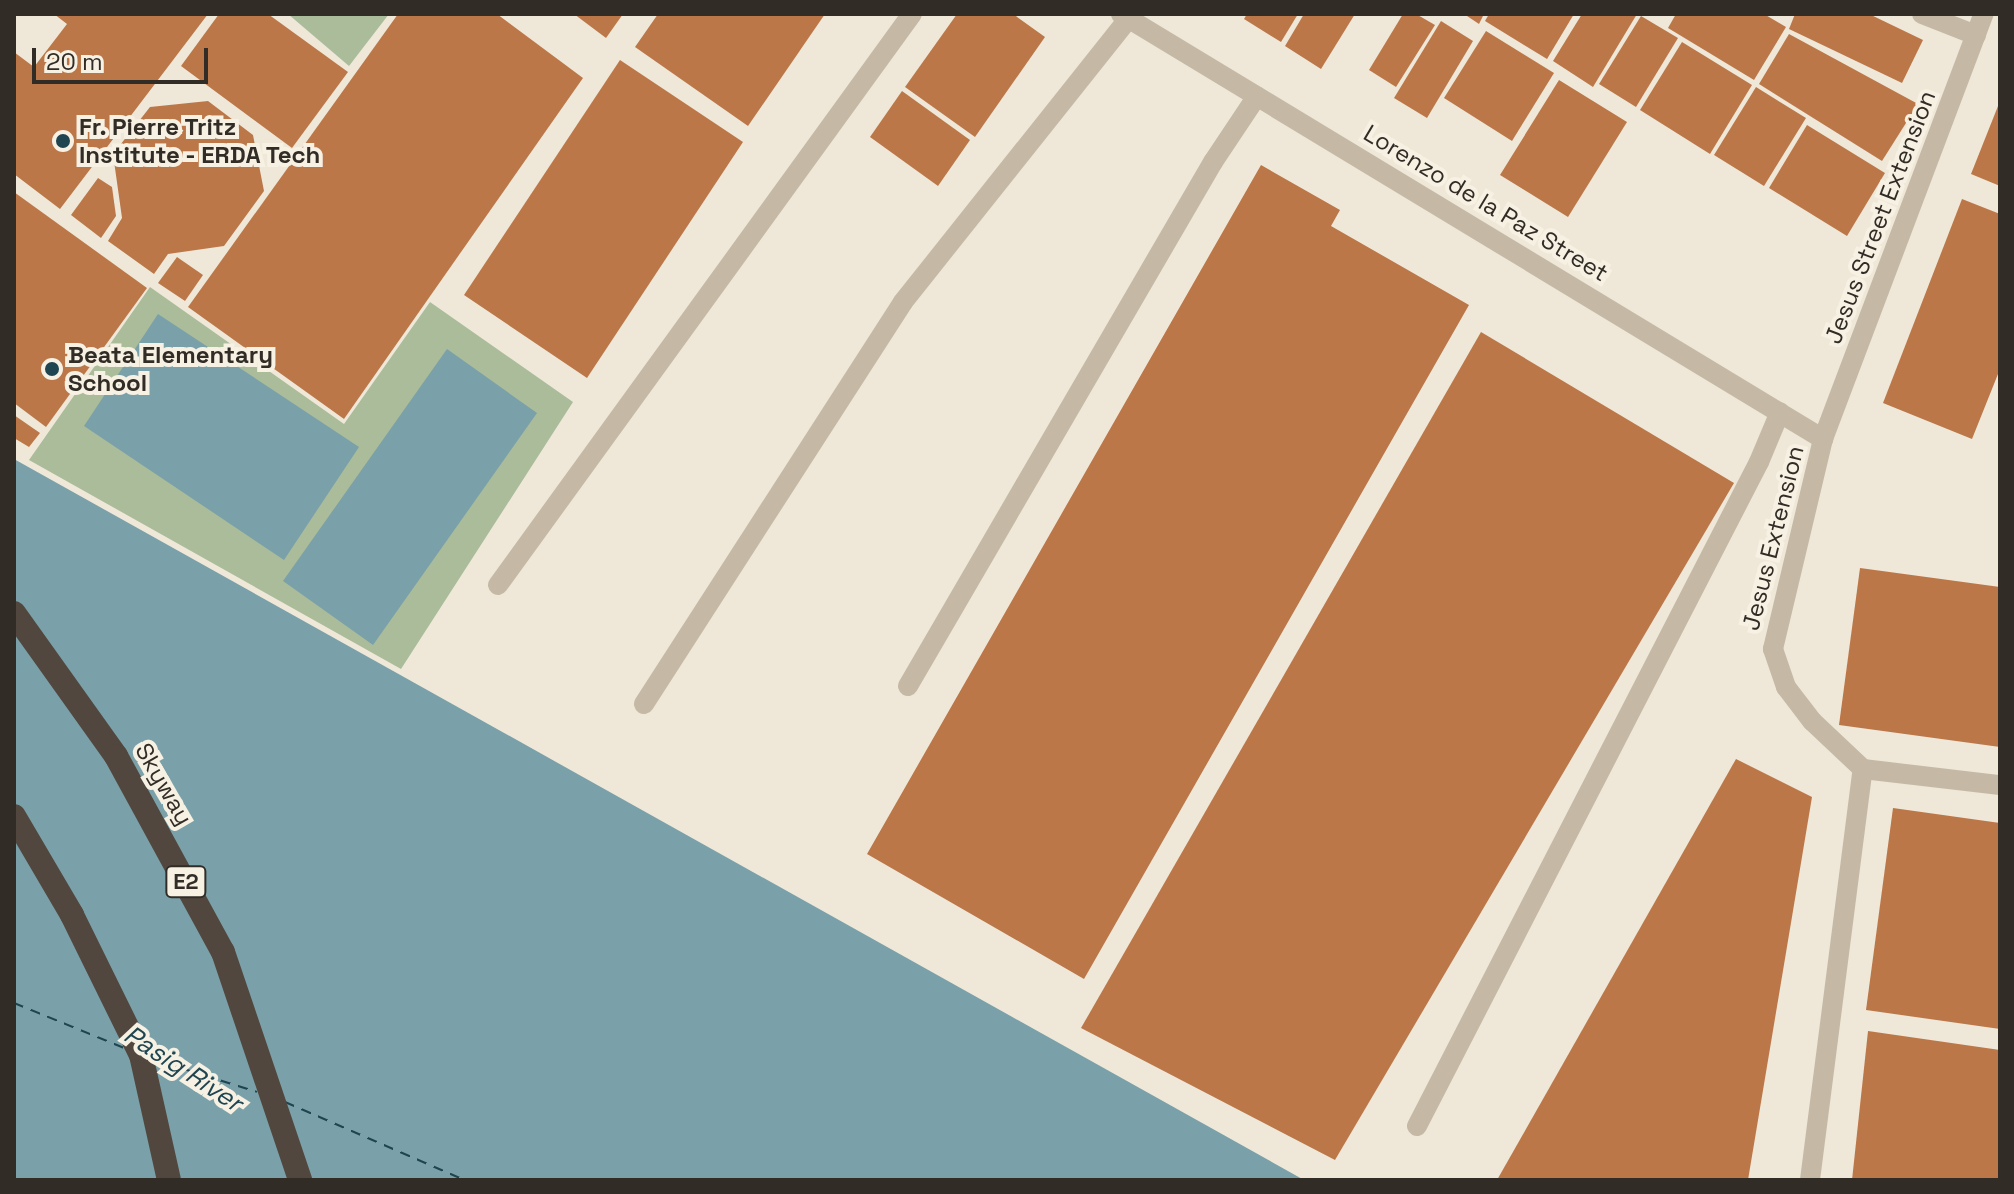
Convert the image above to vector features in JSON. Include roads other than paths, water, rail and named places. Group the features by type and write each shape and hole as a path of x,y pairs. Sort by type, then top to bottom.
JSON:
{"highway":[{"name":"Skyway","path":"14,613 123,768 223,952 300,1180"},
{"path":"14,816 72,915 141,1055 169,1180"}],"street":[{"path":"498,585 912,14"},
{"path":"1922,14 1976,35"},
{"name":"Jesus Street Extension","path":"1823,439 1984,14"},
{"path":"644,704 903,302 1124,16"},
{"name":"Lorenzo de la Paz Street","path":"1124,16 1823,439"},
{"path":"908,686 1213,162 1257,96"},
{"path":"1417,1126 1759,462 1780,412"},
{"name":"Jesus Extension","path":"1823,439 1773,649 1794,699 1863,769"},
{"path":"1810,1180 1863,769 2000,785"}],"water":[{"path":"158,314 359,447 284,560 84,426"},
{"path":"447,349 537,413 373,645 283,581"},
{"name":"Pasig River","path":"14,459 1304,1180 14,1180"}],"place":[{"name":"Fr. Pierre Tritz Institute - ERDA Tech","path":"63,141"},
{"name":"Beata Elementary School","path":"52,369"}]}
